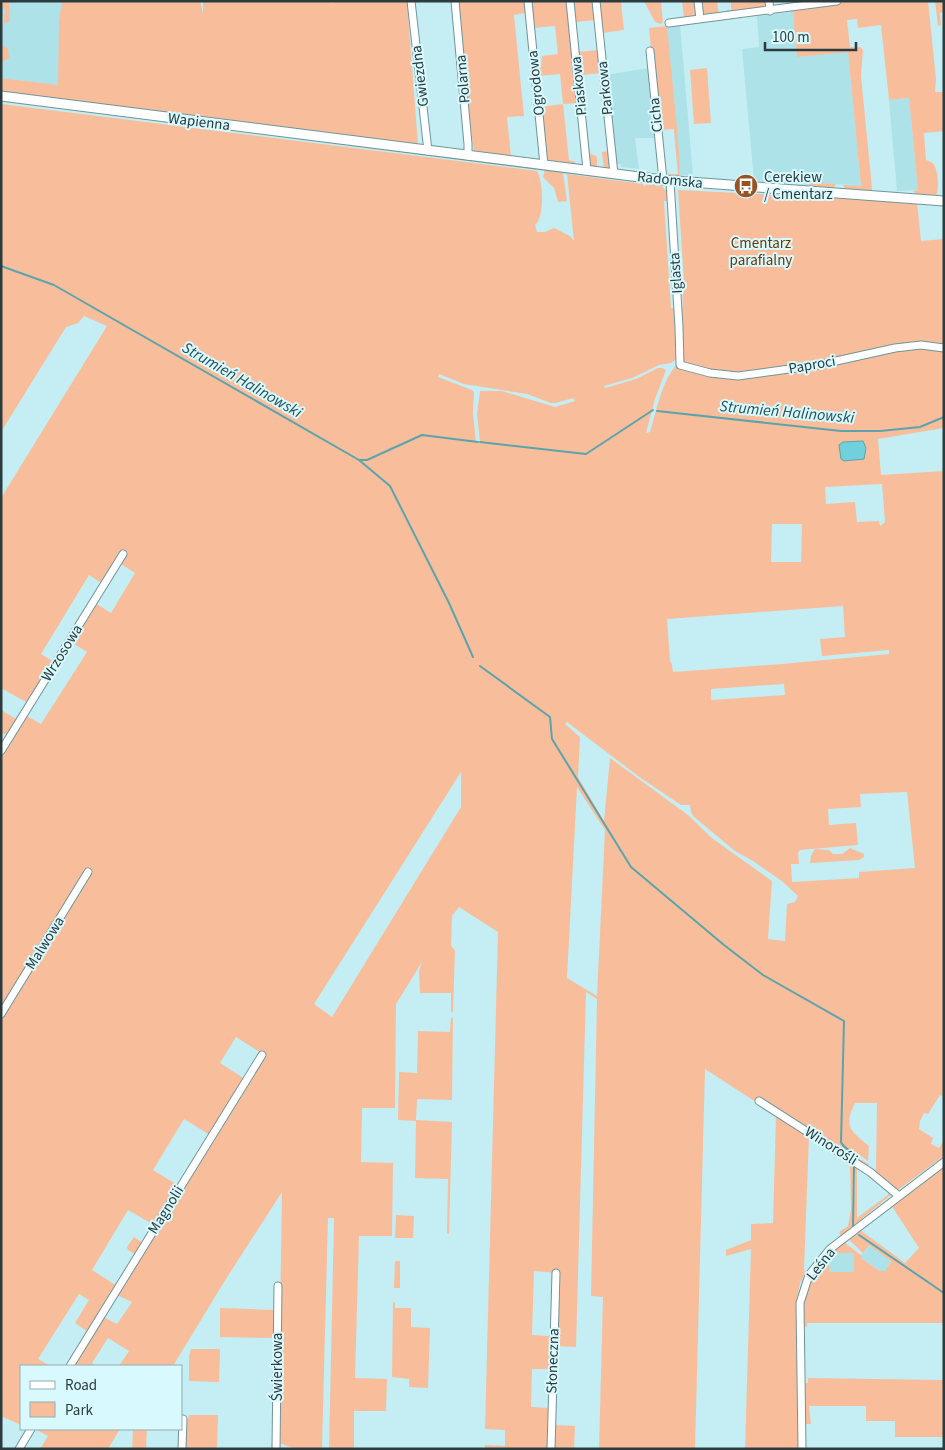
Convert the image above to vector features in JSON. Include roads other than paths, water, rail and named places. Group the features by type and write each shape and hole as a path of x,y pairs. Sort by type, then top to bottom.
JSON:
{"street":[{"name":"Gwiezdna","path":"411,1 428,151"},
{"name":"Polarna","path":"455,1 468,156"},
{"name":"Ogrodowa","path":"528,1 544,165"},
{"name":"Piaskowa","path":"570,1 587,170"},
{"name":"Parkowa","path":"596,1 614,174"},
{"path":"698,1 700,19"},
{"path":"769,1 770,11"},
{"path":"669,23 837,1"},
{"name":"Cicha","path":"650,51 666,180"},
{"name":"Wapienna","path":"1,96 396,147"},
{"name":"Radomska","path":"396,147 666,180 944,201"},
{"name":"Iglasta","path":"666,180 680,327 680,365"},
{"name":"Paproci","path":"680,365 710,373 738,376 818,365 895,348 921,345 944,348"},
{"name":"Wrzosowa","path":"1,751 123,554"},
{"name":"Malwowa","path":"1,1014 88,872"},
{"name":"Magnolii","path":"71,1365 262,1055"},
{"name":"Winorośli","path":"759,1102 870,1172 899,1196"},
{"name":"Leśna","path":"802,1449 800,1310 801,1294 806,1281 812,1269 830,1249 944,1162"},
{"name":"Słoneczna","path":"551,1449 556,1273"},
{"name":"Świerkowa","path":"276,1449 278,1286"},
{"path":"182,1449 183,1419"},
{"path":"19,1449 31,1430"},
{"path":"276,1449 285,1449"}],"water":[{"path":"863,441 866,448 864,459 844,461 841,459 839,445 843,442"}],"waterway":[{"name":"Strumień Halinowski","path":"1,266 54,285 359,460 367,460 422,435 478,442"},
{"name":"Strumień Halinowski","path":"480,442 586,454 653,410"},
{"name":"Strumień Halinowski","path":"657,411 841,431 880,431 920,427 944,417"},
{"path":"359,460 390,486 449,603 473,657"},
{"path":"480,666 550,717 552,739 631,867 763,975 844,1021 841,1142 854,1157"},
{"path":"853,1226 854,1165"},
{"path":"859,1235 944,1293"}],"place":[{"name":"Cerekiew / Cmentarz","path":"746,186"}],"park label":[{"name":"Cmentarz parafialny","path":"761,252"}]}
